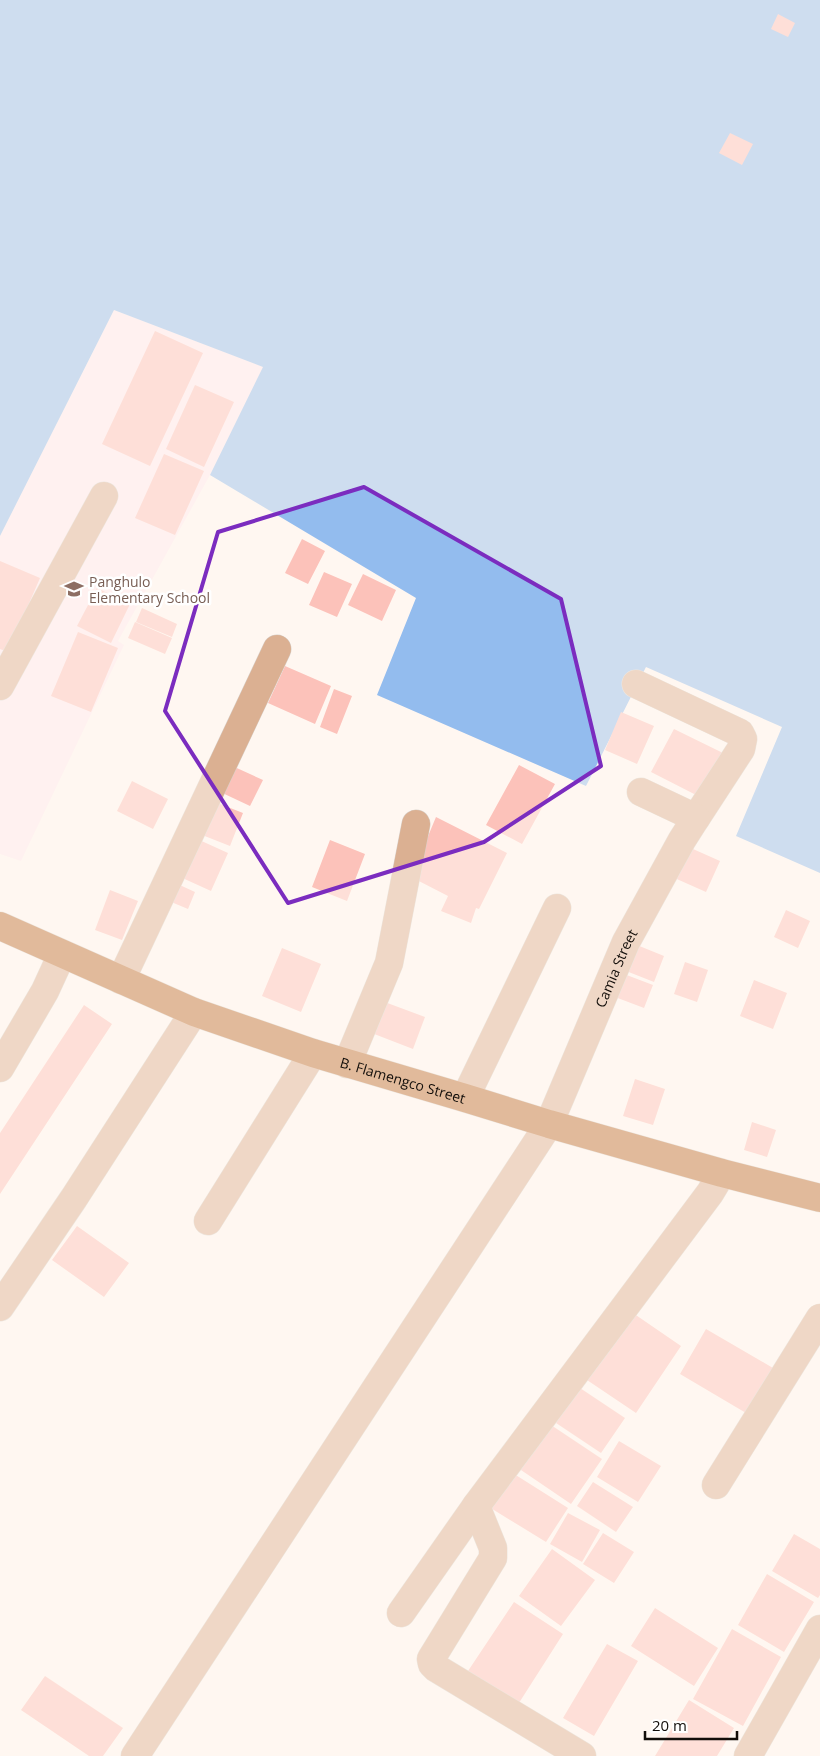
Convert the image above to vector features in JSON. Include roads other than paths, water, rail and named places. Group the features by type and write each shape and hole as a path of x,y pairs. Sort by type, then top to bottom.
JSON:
{"main road":[{"name":"B. Flamengco Street","path":"0,926 194,1012 313,1053 549,1124 722,1173 820,1198"}],"street":[{"path":"0,686 104,496"},
{"path":"121,980 277,649"},
{"name":"Camia Street","path":"135,1756 549,1124 626,942 682,840 741,749 743,740 740,733 636,684"},
{"path":"641,792 696,818"},
{"path":"347,1064 389,963 416,824"},
{"path":"465,1098 558,908"},
{"path":"0,1068 45,991 62,954"},
{"path":"0,1307 74,1198 194,1012"},
{"path":"208,1221 313,1053"},
{"path":"401,1613 476,1506 710,1193 722,1173"},
{"path":"716,1485 820,1318"},
{"path":"476,1506 494,1548 493,1558 431,1659 432,1664 544,1747 582,1756"},
{"path":"748,1756 820,1630"}],"water":[{"path":"0,0 820,0 820,873 736,836 782,727 646,667 586,786 377,695 416,598 210,475 263,367 114,310 0,536"}],"place":[{"name":"Panghulo Elementary School","path":"74,589"}]}
